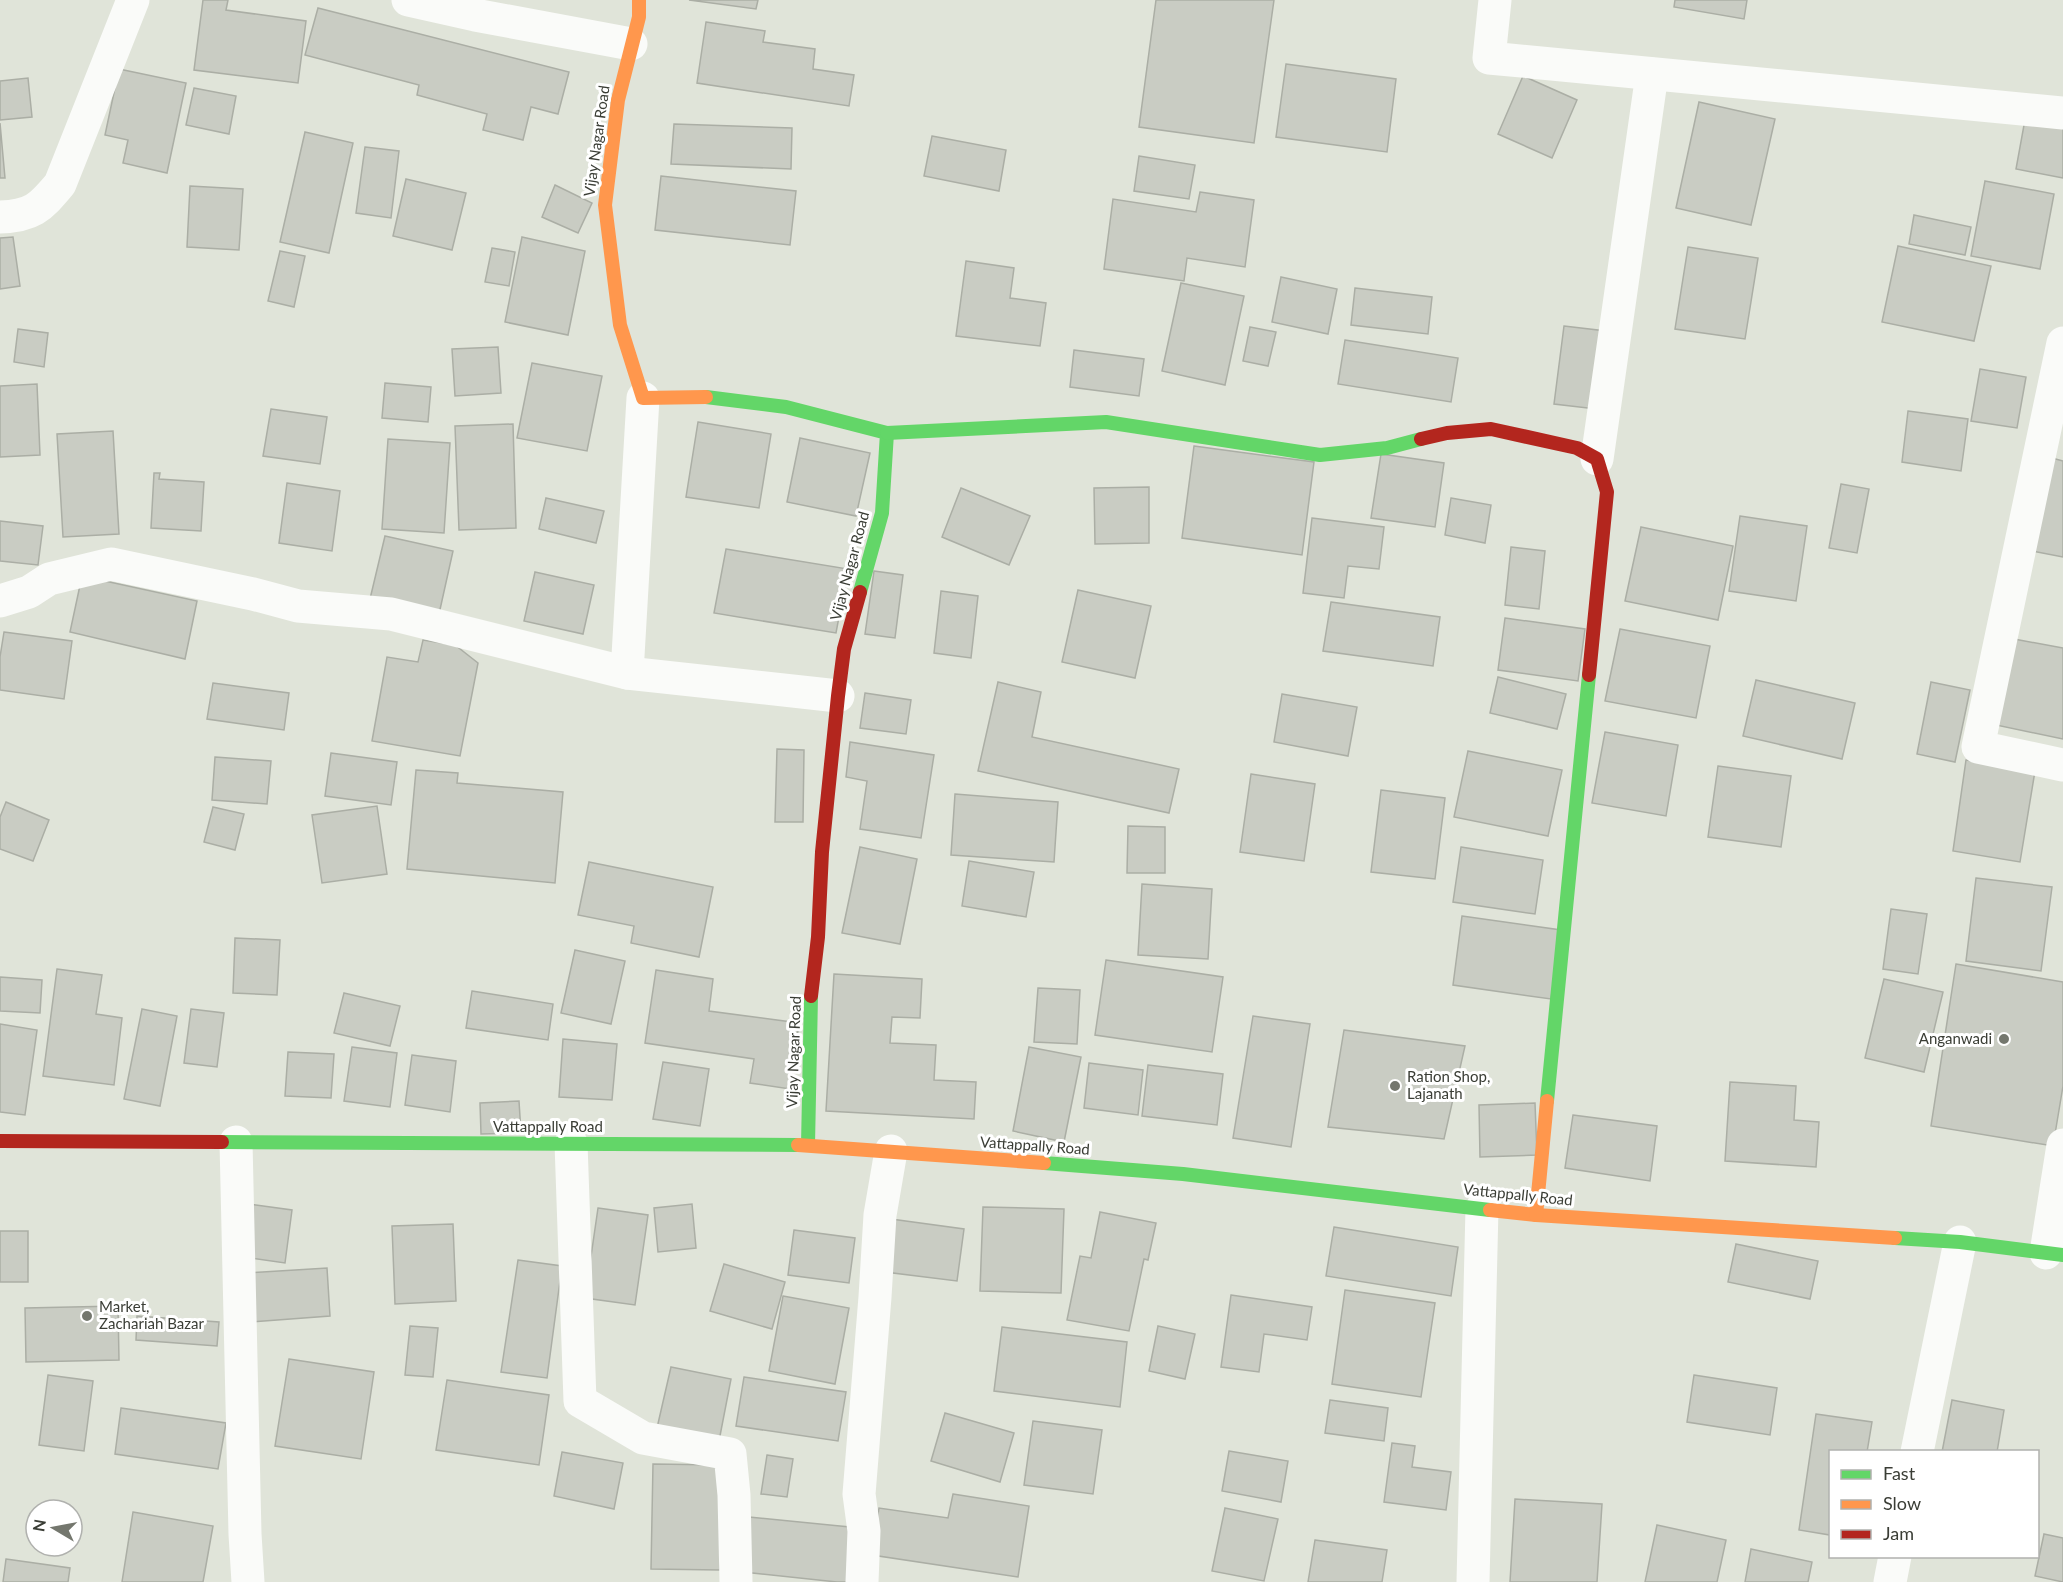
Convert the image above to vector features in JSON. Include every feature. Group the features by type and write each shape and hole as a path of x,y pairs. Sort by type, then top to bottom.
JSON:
{"street":[{"path":"0,217 22,216 45,203 60,184 133,0"},
{"path":"408,0 632,44"},
{"name":"Vijay Nagar Road","path":"639,0 639,17 618,100 605,205 620,325 643,398"},
{"path":"1490,1 1489,58 2063,113"},
{"path":"1536,1215 1606,492 1598,459 1652,74"},
{"path":"2063,343 1978,747 2063,765"},
{"path":"627,673 643,398 696,396 786,407 887,433 1106,422 1320,456 1387,448 1447,433 1491,429 1577,448 1598,459"},
{"name":"Vijay Nagar Road","path":"808,1144 810,1009 818,937 822,852 838,696 844,649 882,513 887,433"},
{"path":"0,601 29,592 49,579 111,564 253,594 298,606 391,615 627,673 838,696"},
{"name":"Vattappally Road","path":"0,1141 808,1144 1183,1174 1536,1215 1960,1242 2054,1254"},
{"path":"236,1142 248,1582"},
{"path":"571,1143 580,1401 643,1438 730,1454 734,1495 736,1582"},
{"path":"2054,1254 2063,1145"},
{"path":"862,1582 864,1532 859,1494 880,1215 891,1151"},
{"path":"1473,1582 1482,1208"},
{"path":"1917,1450 1960,1242"},
{"path":"1890,1582 1895,1558"}],"building":[{"path":"203,0 228,0 226,10 306,21 298,83 194,70"},
{"path":"689,0 758,0 756,9"},
{"path":"1156,0 1274,0 1254,143 1139,127"},
{"path":"1675,0 1747,0 1744,19 1674,7"},
{"path":"318,8 569,72 558,114 531,107 523,140 483,130 487,114 417,95 419,85 305,55"},
{"path":"706,22 765,31 763,42 815,49 813,69 854,75 849,106 697,83"},
{"path":"1286,64 1396,79 1387,152 1276,137"},
{"path":"119,69 186,83 167,173 123,163 128,140 105,135"},
{"path":"1523,76 1577,100 1552,158 1498,134"},
{"path":"28,78 32,117 0,120 0,81"},
{"path":"194,88 236,96 229,134 186,125"},
{"path":"1699,102 1775,119 1751,225 1676,208"},
{"path":"2026,114 2063,120 2063,178 2016,169"},
{"path":"0,123 5,178 0,178"},
{"path":"674,124 792,128 791,169 671,164"},
{"path":"305,132 353,143 329,253 280,242"},
{"path":"932,136 1006,150 999,191 924,176"},
{"path":"365,147 399,151 391,218 356,213"},
{"path":"1139,156 1195,165 1189,199 1134,191"},
{"path":"661,176 796,191 790,245 655,230"},
{"path":"406,179 466,193 452,250 393,236"},
{"path":"1985,181 2054,194 2040,269 1971,256"},
{"path":"555,185 592,203 578,233 542,217"},
{"path":"190,186 243,189 239,250 187,247"},
{"path":"1200,192 1254,200 1245,267 1187,258 1184,281 1104,269 1113,199 1196,212"},
{"path":"1914,215 1971,227 1965,255 1909,244"},
{"path":"13,237 20,286 0,289 0,238"},
{"path":"522,237 585,251 568,335 505,322"},
{"path":"1898,246 1991,266 1974,341 1882,322"},
{"path":"1688,247 1758,258 1745,339 1675,329"},
{"path":"492,248 515,252 509,286 485,282"},
{"path":"280,251 305,256 294,307 268,301"},
{"path":"966,261 1014,268 1010,298 1046,303 1040,346 956,336"},
{"path":"1281,277 1337,289 1328,334 1272,322"},
{"path":"1181,283 1244,296 1225,385 1162,371"},
{"path":"1355,288 1432,297 1428,334 1351,325"},
{"path":"1564,326 1606,331 1596,409 1554,404"},
{"path":"1250,327 1276,332 1268,366 1243,361"},
{"path":"18,329 48,333 44,367 14,362"},
{"path":"1345,340 1458,358 1451,402 1338,384"},
{"path":"498,347 501,393 455,396 452,349"},
{"path":"1074,350 1144,359 1139,396 1070,387"},
{"path":"532,363 602,376 587,451 517,438"},
{"path":"1980,369 2026,377 2017,428 1971,421"},
{"path":"385,383 431,387 428,422 382,418"},
{"path":"37,384 40,455 0,457 0,386"},
{"path":"271,409 327,417 320,464 263,456"},
{"path":"1908,411 1968,419 1961,471 1902,462"},
{"path":"698,422 771,434 759,508 686,497"},
{"path":"513,424 516,528 459,530 455,426"},
{"path":"113,431 119,534 63,537 57,434"},
{"path":"800,438 870,453 856,516 787,502"},
{"path":"388,439 450,443 444,533 382,529"},
{"path":"1194,446 1314,462 1302,555 1182,538"},
{"path":"1381,454 1444,463 1435,527 1371,518"},
{"path":"2052,458 2063,461 2063,557 2032,551"},
{"path":"154,473 160,473 159,479 204,482 201,531 151,528"},
{"path":"287,483 340,491 332,551 279,543"},
{"path":"1841,484 1869,489 1857,553 1829,548"},
{"path":"1149,487 1149,543 1095,544 1094,488"},
{"path":"961,488 1030,516 1009,565 942,537"},
{"path":"546,498 604,511 596,543 539,529"},
{"path":"1451,498 1491,505 1485,543 1445,535"},
{"path":"1740,516 1807,526 1796,601 1729,591"},
{"path":"1312,518 1384,527 1379,569 1348,566 1344,598 1303,593"},
{"path":"0,521 43,526 38,565 0,561"},
{"path":"1641,527 1733,546 1718,620 1625,601"},
{"path":"385,536 453,551 439,614 370,599"},
{"path":"1511,547 1545,551 1539,609 1505,605"},
{"path":"726,549 848,569 836,633 714,613"},
{"path":"874,571 903,575 895,638 865,634"},
{"path":"535,572 594,585 583,634 524,621"},
{"path":"82,576 197,601 185,659 70,632"},
{"path":"1078,590 1151,606 1135,678 1062,662"},
{"path":"941,591 978,596 971,658 934,653"},
{"path":"1331,602 1440,617 1433,666 1323,651"},
{"path":"1505,618 1585,629 1578,681 1498,670"},
{"path":"1620,629 1710,646 1696,718 1605,701"},
{"path":"4,632 72,641 64,699 0,690 0,657"},
{"path":"2014,639 2063,648 2063,739 1996,725"},
{"path":"423,640 455,645 478,663 460,756 372,741 387,657 418,662"},
{"path":"1498,677 1566,694 1557,729 1490,713"},
{"path":"1756,680 1855,703 1842,759 1743,736"},
{"path":"998,682 1041,692 1032,737 1179,769 1169,813 978,771"},
{"path":"1931,682 1970,690 1955,762 1917,754"},
{"path":"213,683 289,693 284,730 207,719"},
{"path":"865,693 911,700 906,734 860,728"},
{"path":"1282,694 1357,707 1348,756 1274,742"},
{"path":"1605,732 1678,745 1666,816 1592,803"},
{"path":"850,742 934,755 921,838 860,829 867,781 846,777"},
{"path":"777,749 804,750 803,822 775,822"},
{"path":"1468,751 1562,770 1548,836 1454,817"},
{"path":"331,753 397,762 391,805 325,796"},
{"path":"215,757 271,761 267,804 212,800"},
{"path":"1966,760 2035,771 2020,862 1953,851"},
{"path":"1718,766 1791,776 1781,847 1708,837"},
{"path":"416,770 458,773 457,783 563,792 555,883 407,869"},
{"path":"1251,774 1315,784 1304,861 1240,852"},
{"path":"1381,790 1445,798 1435,879 1371,872"},
{"path":"955,794 1058,802 1054,862 951,855"},
{"path":"6,802 49,820 33,861 0,849 0,817"},
{"path":"377,806 387,874 322,883 312,815"},
{"path":"213,807 244,814 235,850 204,842"},
{"path":"1128,826 1165,827 1165,873 1127,873"},
{"path":"860,847 917,859 900,944 842,933"},
{"path":"1461,847 1543,860 1535,914 1453,902"},
{"path":"969,861 1034,872 1026,917 962,906"},
{"path":"589,862 713,887 699,957 631,943 634,926 578,915"},
{"path":"1976,878 2052,887 2041,971 1966,961"},
{"path":"1142,884 1212,889 1208,959 1138,955"},
{"path":"1891,909 1927,914 1918,974 1883,969"},
{"path":"1462,916 1561,930 1551,999 1453,985"},
{"path":"235,938 280,940 277,995 233,993"},
{"path":"575,950 625,961 611,1024 561,1013"},
{"path":"1106,960 1223,977 1212,1052 1095,1035"},
{"name":"Anganwadi","path":"1956,964 2063,982 2063,1086 2053,1146 1931,1126"},
{"path":"57,969 102,975 96,1014 122,1018 114,1085 43,1076"},
{"path":"656,970 713,979 709,1011 799,1023 790,1089 750,1083 754,1059 645,1043"},
{"path":"834,974 922,979 920,1018 892,1017 890,1043 936,1045 934,1080 976,1082 974,1119 826,1111"},
{"path":"0,977 42,980 40,1013 0,1011"},
{"path":"1884,979 1943,992 1924,1072 1865,1058"},
{"path":"1038,988 1080,990 1077,1044 1034,1042"},
{"path":"472,991 553,1004 548,1040 466,1028"},
{"path":"344,993 400,1006 390,1046 334,1033"},
{"path":"142,1009 177,1016 160,1106 124,1099"},
{"path":"191,1009 224,1013 217,1067 184,1063"},
{"path":"1253,1016 1310,1024 1291,1147 1233,1138"},
{"path":"0,1024 37,1030 25,1115 0,1112"},
{"name":"Ration Shop, Lajanath","path":"1344,1030 1465,1046 1444,1139 1328,1127"},
{"path":"563,1039 617,1044 612,1100 559,1097"},
{"path":"352,1047 397,1053 390,1107 344,1101"},
{"path":"1029,1047 1081,1057 1064,1142 1013,1131"},
{"path":"288,1052 334,1054 331,1098 285,1096"},
{"path":"412,1055 456,1061 450,1112 405,1105"},
{"path":"663,1062 709,1069 700,1126 653,1119"},
{"path":"1089,1063 1143,1070 1138,1115 1084,1108"},
{"path":"1148,1065 1223,1074 1217,1125 1142,1116"},
{"path":"1730,1082 1796,1086 1794,1120 1819,1122 1816,1167 1725,1161"},
{"path":"519,1101 521,1133 481,1134 480,1103"},
{"path":"1535,1103 1537,1155 1480,1157 1479,1105"},
{"path":"1573,1115 1657,1126 1650,1181 1565,1168"},
{"path":"249,1204 292,1210 285,1263 243,1257"},
{"path":"692,1204 696,1248 658,1252 654,1208"},
{"path":"983,1207 1064,1209 1061,1293 980,1291"},
{"path":"598,1208 648,1215 635,1305 585,1298"},
{"path":"1100,1212 1156,1223 1148,1260 1144,1259 1129,1331 1067,1320 1080,1256 1091,1258"},
{"path":"891,1219 964,1229 957,1281 885,1272"},
{"path":"453,1224 456,1301 395,1304 392,1226"},
{"path":"1334,1227 1458,1247 1451,1296 1326,1276"},
{"path":"794,1230 855,1238 849,1283 788,1275"},
{"path":"0,1231 28,1231 28,1282 0,1282"},
{"path":"1736,1244 1818,1261 1810,1299 1728,1282"},
{"path":"518,1260 562,1266 547,1378 501,1372"},
{"path":"724,1264 785,1282 772,1329 710,1311"},
{"path":"327,1268 330,1316 251,1322 248,1273"},
{"path":"1345,1290 1435,1303 1421,1397 1332,1384"},
{"path":"1231,1295 1312,1307 1307,1340 1264,1334 1259,1372 1221,1367"},
{"path":"783,1296 849,1308 835,1384 769,1371"},
{"path":"118,1306 119,1360 26,1362 25,1308"},
{"path":"137,1316 219,1322 217,1346 136,1340"},
{"path":"410,1326 438,1328 433,1377 405,1375"},
{"path":"1158,1326 1195,1334 1185,1379 1149,1371"},
{"path":"1002,1327 1127,1342 1120,1407 994,1391"},
{"path":"289,1359 374,1372 361,1459 275,1446"},
{"path":"671,1367 731,1379 719,1441 657,1428"},
{"path":"48,1375 93,1381 84,1451 39,1445"},
{"path":"1694,1375 1777,1388 1770,1435 1687,1422"},
{"path":"744,1377 846,1392 838,1441 736,1426"},
{"path":"447,1380 549,1395 539,1465 436,1450"},
{"path":"1330,1400 1388,1408 1384,1441 1325,1433"},
{"path":"1952,1400 2004,1410 1997,1450 1942,1450"},
{"path":"121,1408 226,1423 218,1469 115,1454"},
{"path":"945,1413 1014,1433 1000,1482 931,1461"},
{"path":"1816,1414 1872,1422 1867,1450 1829,1450 1829,1535 1799,1530"},
{"path":"1033,1421 1102,1430 1093,1494 1024,1485"},
{"path":"1392,1443 1415,1446 1412,1467 1451,1472 1446,1510 1384,1502"},
{"path":"1229,1451 1288,1461 1281,1502 1222,1491"},
{"path":"562,1452 623,1463 614,1509 554,1496"},
{"path":"767,1455 793,1459 787,1497 761,1494"},
{"path":"653,1464 721,1465 720,1570 651,1569"},
{"path":"953,1494 1029,1506 1018,1577 872,1555 879,1508 948,1518"},
{"path":"1515,1499 1602,1504 1597,1582 1510,1582"},
{"path":"1225,1508 1278,1519 1264,1581 1212,1571"},
{"path":"133,1512 213,1526 203,1582 122,1582"},
{"path":"749,1517 860,1528 855,1582 743,1572"},
{"path":"1657,1525 1726,1540 1717,1582 1645,1582"},
{"path":"2044,1534 2063,1538 2063,1582 2035,1576"},
{"path":"1315,1540 1387,1550 1382,1582 1308,1582"},
{"path":"1751,1549 1812,1562 1808,1582 1745,1582"},
{"path":"6,1559 70,1568 68,1582 3,1582"}],"traffic: fast":[{"path":"706,397 786,407 887,433 882,513 860,592"},
{"path":"887,433 1106,422 1320,455 1387,448 1421,439"},
{"path":"1547,1101 1589,675"},
{"path":"808,1145 811,996"},
{"path":"222,1142 798,1145"},
{"path":"1044,1163 1183,1174 1490,1210"},
{"path":"1895,1238 1960,1242 2063,1255"}],"traffic: slow":[{"path":"639,0 639,17 618,100 605,205 620,325 643,398 706,397"},
{"path":"1536,1215 1547,1101"},
{"path":"798,1145 1044,1163"},
{"path":"1490,1210 1536,1215 1895,1238"}],"traffic: jam":[{"path":"1421,439 1447,433 1491,429 1577,448 1597,459 1607,492 1589,675"},
{"path":"811,996 818,937 822,852 838,696 844,649 860,592"},
{"path":"0,1141 222,1142"}],"place":[{"name":"Anganwadi","path":"2004,1039"},
{"name":"Ration Shop, Lajanath","path":"1395,1086"},
{"name":"Market, Zachariah Bazar","path":"87,1316"}]}
